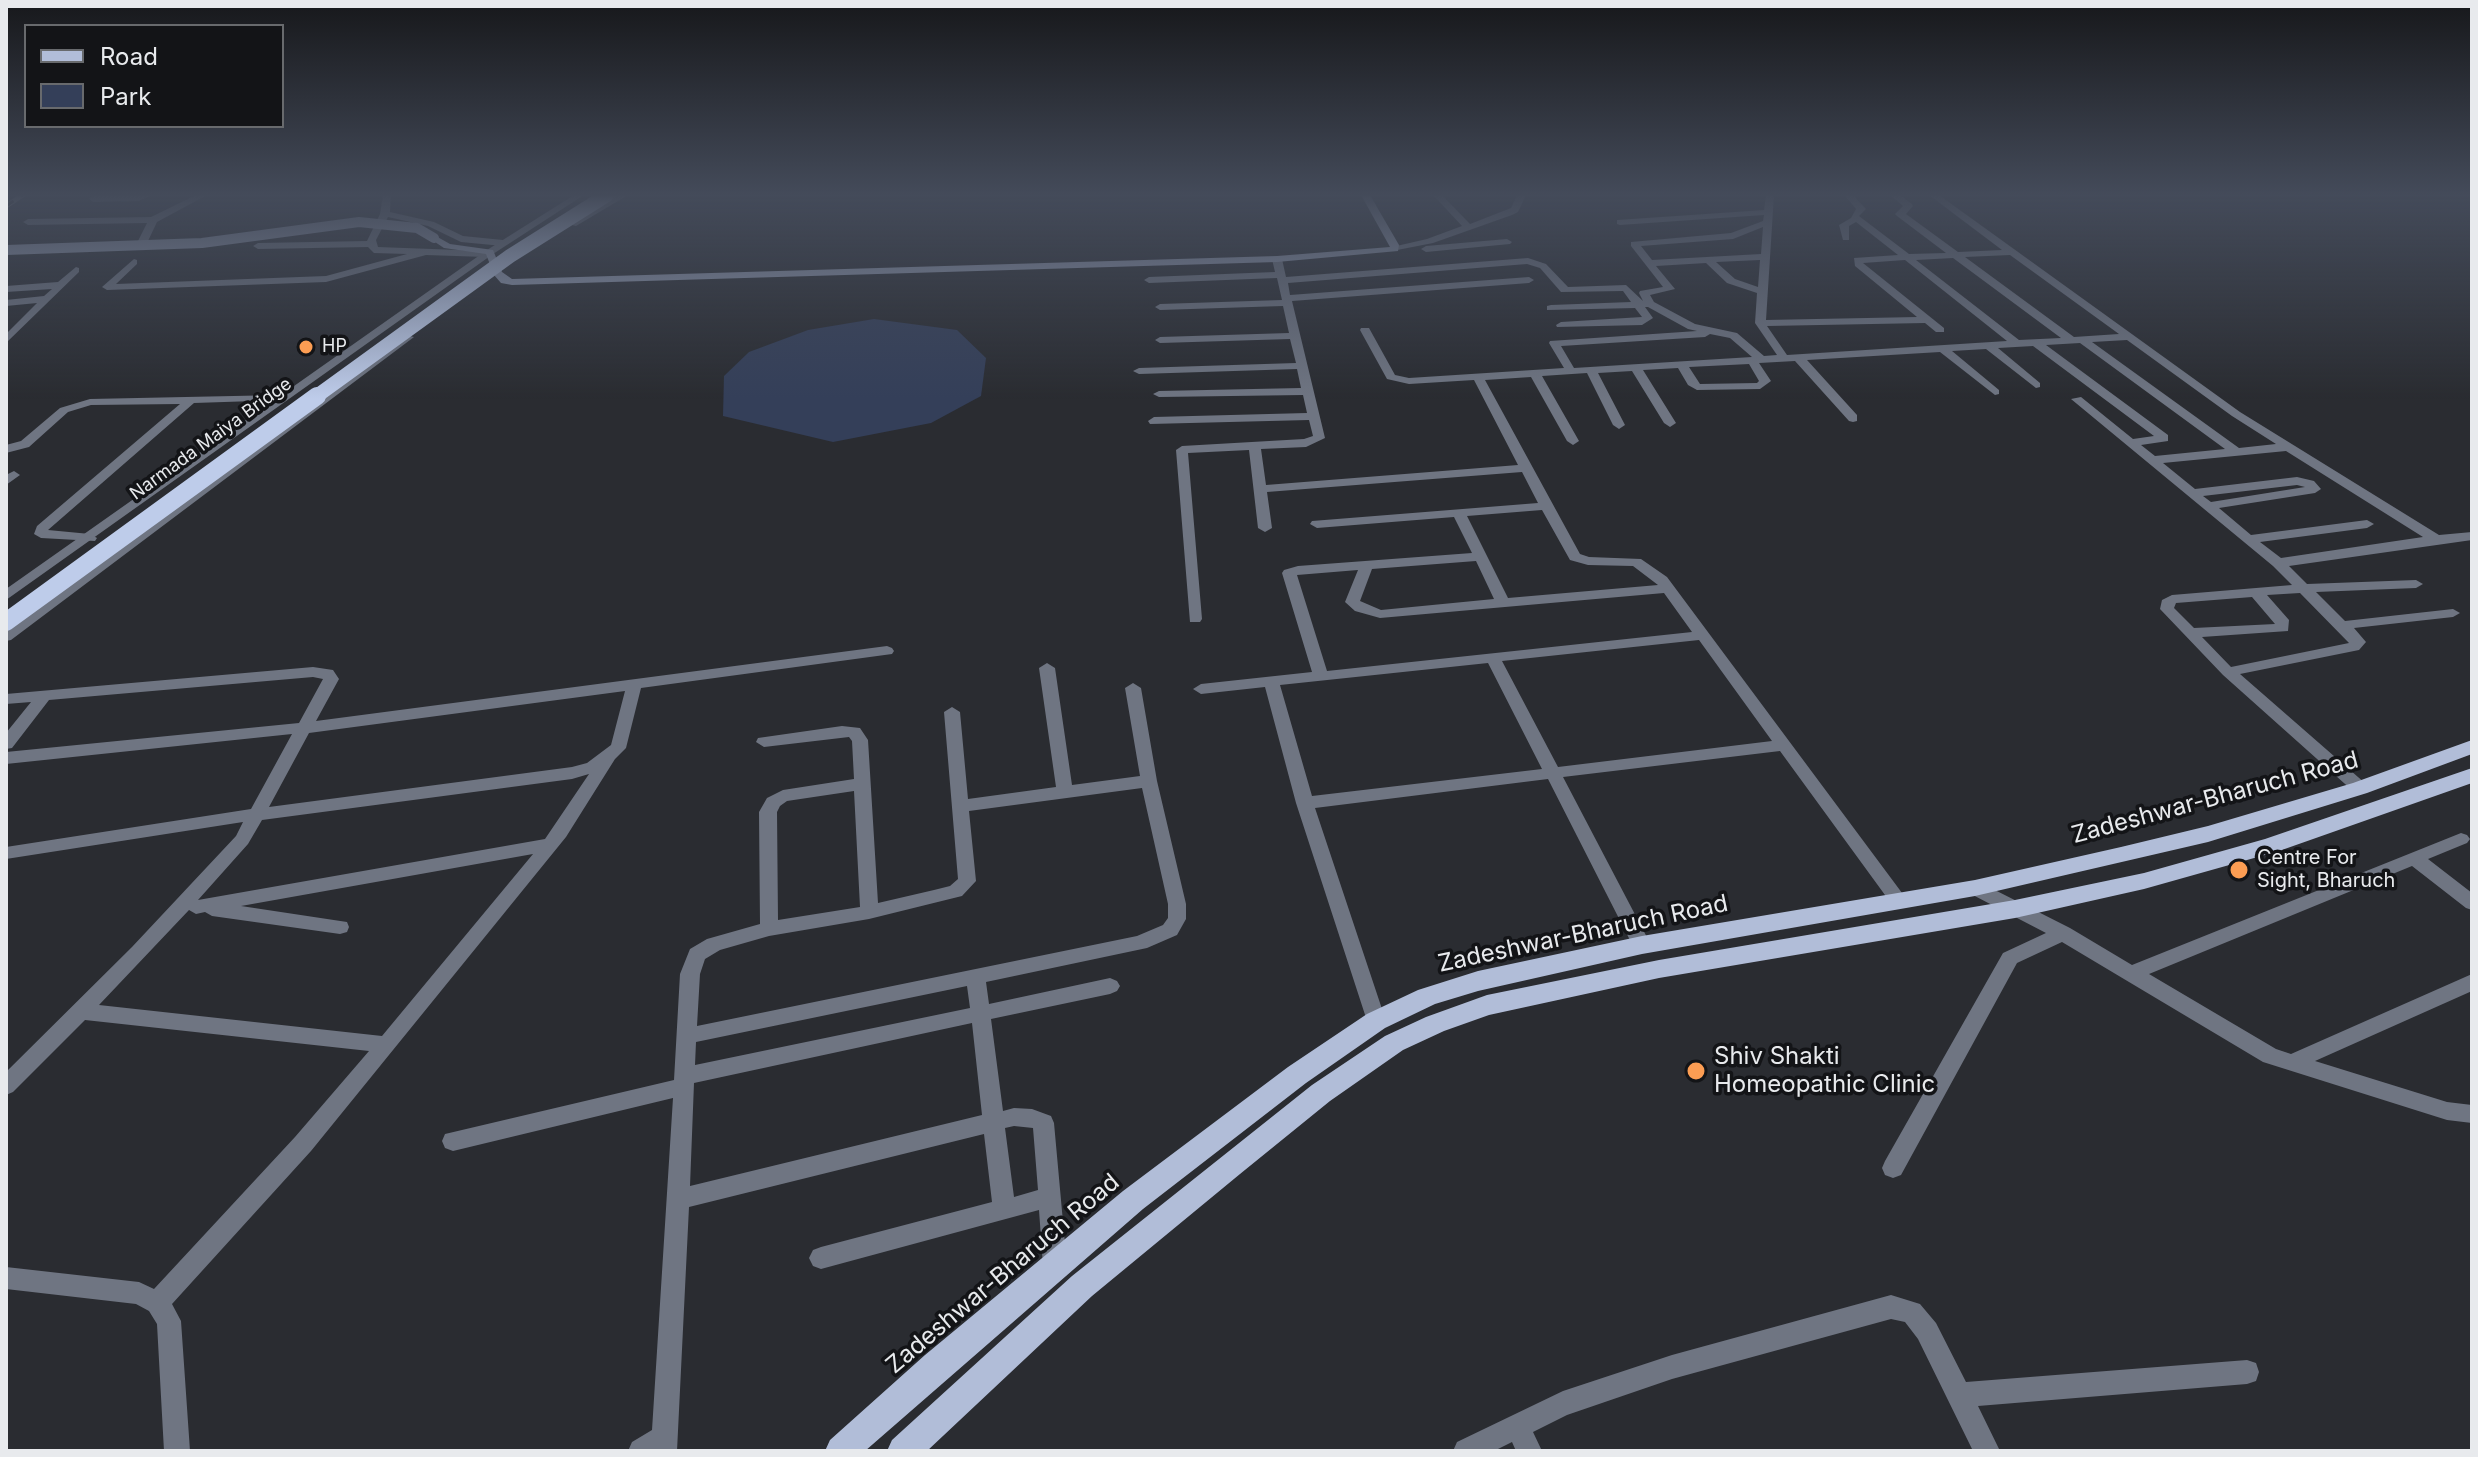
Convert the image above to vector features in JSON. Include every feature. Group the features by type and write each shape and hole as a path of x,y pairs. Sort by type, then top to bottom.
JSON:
{"highway":[{"name":"Narmada Maiya Bridge","path":"6,608 490,263"},
{"path":"6,622 500,263"}],"main road":[{"path":"494,263 505,281 512,282 1164,263"},
{"path":"500,274 1030,263"},
{"name":"Zadeshwar-Bharuch Road","path":"841,1451 1133,1200 1297,1075 1376,1021 1427,997 1478,981 1642,945 1975,888 2208,834 2360,788 2472,747"},
{"path":"903,1451 1082,1286 1321,1093 1394,1043 1435,1024 1503,1002 1659,969 2015,909 2144,881 2271,845 2472,775"}],"street":[{"path":"133,263 107,287 326,279 385,263"},
{"path":"6,596 474,263"},
{"path":"6,637 517,263"},
{"path":"1195,619 1182,450 1314,442 1319,438 1278,263"},
{"path":"1424,263 1442,287"},
{"path":"1149,280 1281,277 1499,263"},
{"path":"1534,263 1543,266 1565,290 1621,287 1644,303 1692,327 1741,339 1757,360 1765,385 1697,387 1682,365"},
{"path":"1561,325 1647,321 1644,293 1670,289 1651,263"},
{"path":"1711,263 1731,281 1763,292"},
{"path":"1765,263 1760,323 1784,358"},
{"path":"1858,263 1940,330"},
{"path":"1915,263 2017,344"},
{"path":"1970,263 2237,452"},
{"path":"2028,263 2236,414 2436,539"},
{"path":"6,340 76,270"},
{"path":"1160,307 1287,301 1529,280"},
{"path":"6,289 61,285"},
{"path":"6,303 46,299"},
{"path":"1551,308 1644,303"},
{"path":"1760,323 1928,320"},
{"path":"1365,330 1391,377 1396,379 1479,379 2129,337"},
{"path":"1572,373 1554,343 1722,333"},
{"path":"1160,340 1295,336"},
{"path":"2036,343 2164,438 2131,443"},
{"path":"1989,346 2036,385"},
{"path":"1942,348 1995,392"},
{"path":"1798,357 1853,418"},
{"path":"1139,371 1302,366"},
{"path":"1636,368 1670,423"},
{"path":"1591,371 1619,425"},
{"path":"1536,375 1573,441"},
{"path":"1479,379 1575,557 1588,561 1636,562 1655,573 1899,901"},
{"path":"1159,394 1308,391"},
{"path":"6,449 25,444 64,410 75,405 281,398"},
{"path":"2077,399 2278,563 2359,642 2354,647 2228,672"},
{"path":"90,538 41,534 42,529 191,400"},
{"path":"1154,421 1313,416"},
{"path":"1254,445 1265,528"},
{"path":"2154,460 2288,447"},
{"path":"1260,489 1526,468"},
{"path":"2194,493 2297,481 2310,484 2315,489 2209,506"},
{"path":"1317,524 1546,506"},
{"path":"1459,513 1503,603"},
{"path":"2249,539 2367,524"},
{"path":"2278,563 2472,536"},
{"path":"1321,676 1289,573 1480,557"},
{"path":"1367,565 1352,602 1372,612 1391,614 1668,588"},
{"path":"2360,788 2228,672 2167,609 2167,603 2172,599 2305,588 2416,584"},
{"path":"2191,633 2283,628 2282,620 2256,592"},
{"path":"2345,625 2453,613"},
{"path":"1201,689 1702,635"},
{"path":"6,758 304,728 887,651"},
{"path":"1493,658 1642,945"},
{"path":"1047,668 1065,792"},
{"path":"6,699 328,673 331,679 242,840 190,906 6,1086"},
{"path":"1271,682 1305,803 1376,1021"},
{"path":"157,1303 303,1144 549,845 586,796 607,759 618,748 634,684"},
{"path":"687,1036 1140,943 1170,930 1177,919 1177,904 1149,781 1133,688"},
{"path":"6,744 44,696"},
{"path":"641,1451 665,1443 690,974 697,954 714,944 769,929 869,912 956,891 967,881 952,712"},
{"path":"764,742 842,731 854,732 860,740 869,912"},
{"path":"1305,803 1784,745"},
{"path":"6,853 258,814 572,773 607,759"},
{"path":"960,806 1149,781"},
{"path":"769,929 768,812 773,802 783,796 862,784"},
{"path":"2130,974 2461,839"},
{"path":"190,906 549,845"},
{"path":"2414,858 2472,903"},
{"path":"1975,888 2063,933 2250,1047 2291,1063 2447,1111 2472,1114"},
{"path":"190,906 340,927"},
{"path":"1893,1168 2010,958 2063,933"},
{"path":"976,977 978,1014 1004,1210"},
{"path":"2291,1063 2472,982"},
{"path":"453,1141 684,1081 1110,986"},
{"path":"80,1011 387,1045"},
{"path":"679,1199 1014,1117 1043,1123 1055,1266"},
{"path":"821,1258 1051,1197"},
{"path":"6,1278 139,1293 157,1303 169,1321 177,1451"},
{"path":"1466,1451 1563,1404 1672,1367 1891,1307 1912,1312 1927,1331 1987,1451"},
{"path":"1960,1395 2247,1372"},
{"path":"1517,1426 1529,1451"}],"green space":[{"path":"874,319 957,330 986,358 981,396 931,423 833,442 723,416 724,376 749,352 808,330"}],"place":[{"name":"HP","path":"306,347"},
{"name":"Centre For Sight, Bharuch","path":"2239,870"},
{"name":"Shiv Shakti Homeopathic Clinic","path":"1696,1071"}]}
